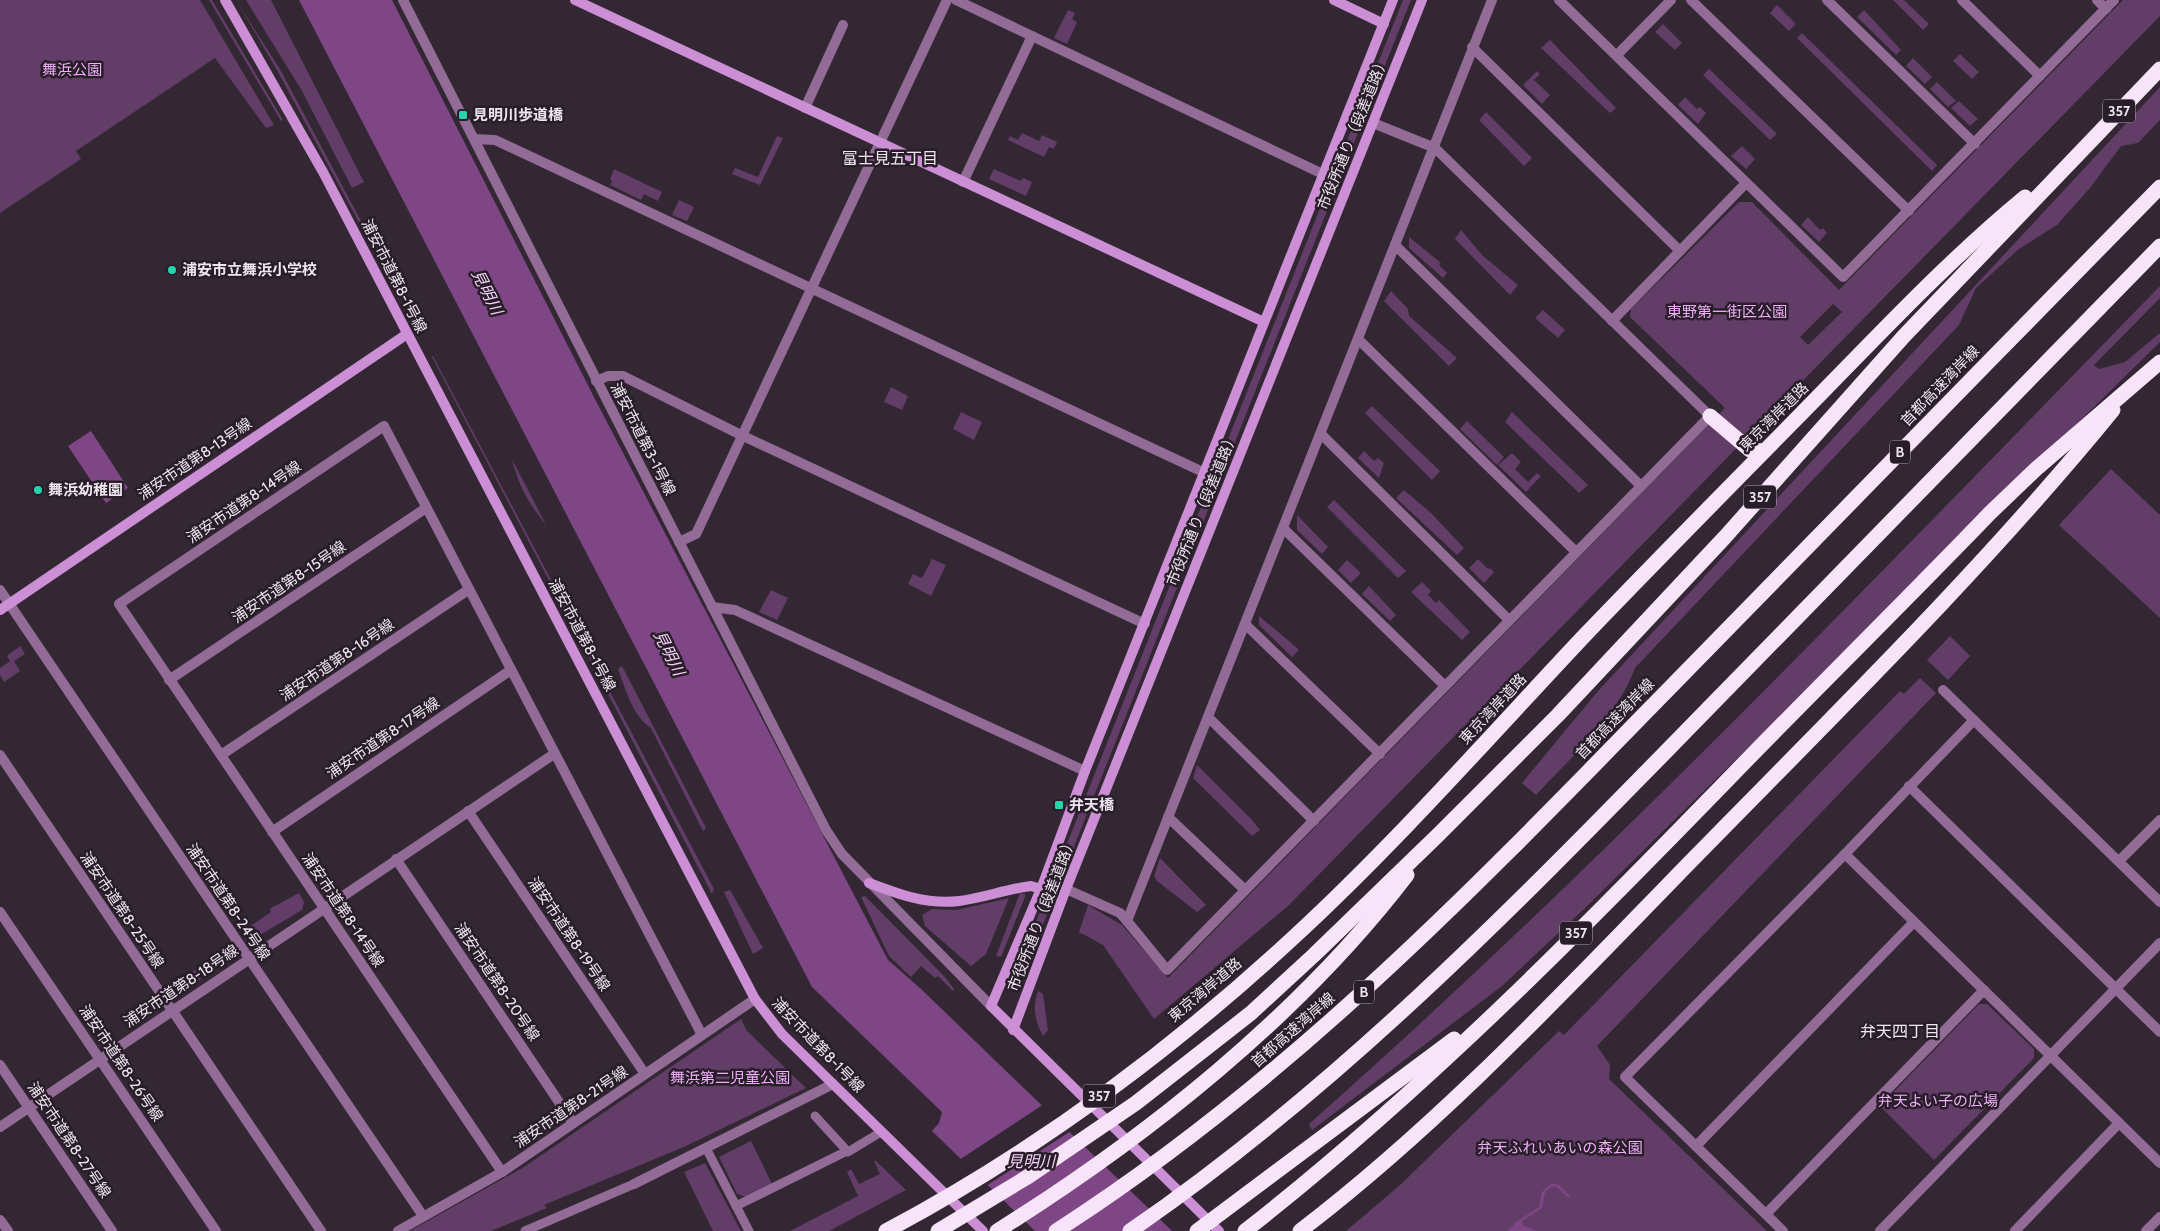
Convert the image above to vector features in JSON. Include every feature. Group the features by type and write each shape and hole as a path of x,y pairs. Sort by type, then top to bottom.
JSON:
{"highway":[{"name":"東京湾岸道路","path":"938,1231 1086,1139 1143,1098 1251,1013 1338,931 1437,836 1620,650 1725,537 1904,336 2160,69"},
{"name":"東京湾岸道路","path":"886,1231 1002,1163 1097,1097 1204,1016 1294,937 1434,797 1587,634 1764,451 1940,274 2000,218 2079,154"},
{"name":"首都高速湾岸線","path":"1056,1231 1195,1134 1326,1026 1383,975 1485,877 2160,187"},
{"path":"1130,1231 1223,1164 1294,1108 1413,1003 1513,906 1671,747 2160,246"},
{"name":"357","path":"1244,1231 1378,1120 1517,990 1635,875 1990,513 2036,469 2160,362"},
{"name":"357","path":"1300,1231 1375,1171 1457,1095 1583,971 1959,587 2068,465 2138,380"},
{"path":"1710,416 1750,450 1764,451"},
{"path":"997,1231 1097,1165 1170,1110 1268,1024 1351,944 1437,836"},
{"path":"1197,1231 1517,990"}],"street":[{"name":"浦安市道第8-1号線","path":"225,0 319,165 764,1014 782,1034 983,1231"},
{"name":"浦安市道第3-1号線","path":"403,0 826,830 842,854 991,1006"},
{"path":"575,0 1264,322"},
{"path":"679,542 696,534 947,0"},
{"path":"956,0 1325,174"},
{"path":"1334,0 1384,24"},
{"name":"市役所通り（段差道路）","path":"991,1006 1041,889 1085,772 1393,0"},
{"name":"市役所通り（段差道路）","path":"1013,1030 1066,889 1422,0"},
{"path":"1127,921 1321,434 1394,245 1435,148 1472,47 1492,0"},
{"path":"1559,0 1843,277 2114,0"},
{"path":"1617,55 1671,0"},
{"path":"1692,0 1909,211"},
{"path":"1827,0 1975,144"},
{"path":"1962,0 2040,76"},
{"path":"2097,0 2106,9"},
{"path":"805,108 843,25"},
{"path":"963,182 1032,36"},
{"path":"1472,47 1680,250"},
{"path":"1066,889 1120,913 1167,970 1380,754 1640,485 1710,416 1435,148 1373,122"},
{"path":"474,139 495,140 1205,473"},
{"path":"1612,321 1746,183"},
{"path":"1394,245 1640,485"},
{"name":"浦安市道第8-13号線","path":"0,610 407,334"},
{"path":"1358,339 1575,552"},
{"path":"596,381 608,376 623,376 741,435 1145,624"},
{"name":"浦安市道第8-14号線","path":"502,1172 119,604 384,426 702,1035"},
{"path":"1321,434 1510,620"},
{"name":"浦安市道第8-15号線","path":"169,680 426,508"},
{"path":"1283,528 1444,686"},
{"name":"浦安市道第8-24号線","path":"0,590 422,1216"},
{"name":"浦安市道第8-16号線","path":"222,755 468,590"},
{"path":"712,607 735,610 1085,772"},
{"path":"1245,624 1380,754"},
{"name":"浦安市道第8-17号線","path":"272,832 511,670"},
{"path":"1943,690 2160,902"},
{"path":"1208,717 1314,821"},
{"path":"1783,1231 1625,1077 1974,720"},
{"name":"浦安市道第8-18号線","path":"0,1127 554,754"},
{"name":"浦安市道第8-25号線","path":"0,755 321,1231"},
{"path":"1909,786 2160,1032"},
{"name":"浦安市道第8-19号線","path":"468,811 645,1074"},
{"path":"1168,817 1245,890"},
{"path":"2119,861 2160,820"},
{"path":"1845,854 2160,1162"},
{"name":"浦安市道第8-20号線","path":"396,859 573,1123"},
{"path":"869,882 910,898 943,902 959,901 1023,887 1031,886 1041,889"},
{"name":"浦安市道第8-26号線","path":"0,912 216,1231"},
{"path":"1696,1146 1914,922"},
{"path":"1880,1231 2160,943"},
{"path":"1766,1214 1984,990"},
{"name":"浦安市道第8-21号線","path":"398,1231 502,1172 755,999"},
{"path":"991,1006 1013,1030 1219,1231"},
{"name":"浦安市道第8-27号線","path":"0,1065 112,1231"},
{"path":"634,1184 833,1084"},
{"path":"2015,1231 2119,1123"},
{"path":"2146,1231 2160,1217"},
{"path":"0,1220 8,1231"}],"lane":[{"path":"815,1116 847,1150"},
{"path":"736,1206 847,1150 848,1152 881,1132"},
{"path":"706,1148 748,1231"},
{"path":"525,1231 634,1184"}],"green space":[{"name":"舞浜公園","path":"0,0 200,0 274,125 266,128 215,58 76,151 81,159 0,213"},
{"path":"209,0 212,0 283,120 281,121"},
{"path":"236,0 281,71 400,294 398,295 278,72"},
{"path":"246,0 271,0 364,182 352,188 302,91"},
{"path":"1403,0 1411,0 1026,967 1019,964"},
{"path":"1893,0 1904,0 1929,24 1923,30"},
{"name":"東野第一街区公園","path":"2123,0 2160,0 2160,16 1289,905 1154,1019 1103,945 1079,932 1088,905 1122,925 1168,978 1725,408 1630,317 1631,309 1739,202 1752,202 1839,290","holes":["1833,304 1842,312 1808,345 1800,337"]},
{"path":"1777,5 1796,24 1789,31 1770,13"},
{"path":"1068,10 1075,13 1072,19 1077,22 1067,44 1054,38"},
{"path":"1864,10 1901,50 1896,55 1857,17"},
{"path":"1663,24 1682,43 1675,50 1655,32"},
{"path":"1802,33 1937,165 1932,171 1797,38"},
{"path":"1550,40 1616,108 1610,113 1541,48"},
{"path":"1960,54 1979,72 1972,79 1953,61"},
{"path":"1913,58 1932,77 1925,84 1906,66"},
{"path":"1709,69 1777,134 1770,140 1703,75"},
{"path":"1537,71 1540,74 1534,80 1550,95 1542,104 1523,85"},
{"path":"1937,82 1956,101 1948,107 1930,89"},
{"path":"2160,87 2160,120 2138,143 2121,146 2090,188 2057,225 2019,249 1976,288 1959,325 1635,668 1617,704 1605,720 1536,795 1522,783 1598,691"},
{"path":"1685,97 1697,109 1700,107 1706,113 1698,124 1678,105"},
{"path":"1959,101 1978,119 1970,126 1951,108"},
{"path":"1486,112 1532,158 1524,166 1479,120"},
{"path":"1022,133 1039,141 1042,135 1057,142 1054,149 1049,147 1044,157 1008,140 1010,136 1018,140"},
{"path":"777,136 783,138 760,185 732,174 735,168 758,177"},
{"path":"1742,146 1755,159 1746,169 1731,156"},
{"path":"614,169 662,192 658,201 644,194 641,200 610,185"},
{"path":"994,169 1021,181 1023,178 1032,182 1026,196 989,179"},
{"path":"679,200 694,207 687,221 672,215"},
{"path":"1808,217 1820,230 1823,228 1827,233 1819,242 1801,225"},
{"path":"1461,230 1483,256 1518,285 1510,295 1455,239"},
{"path":"1409,237 1441,263 1439,265 1447,273 1443,278 1409,248"},
{"path":"2160,286 2160,298 2094,365 2099,369 2125,362 2160,333 2160,342 1584,909 1502,986 1312,1130 1309,1124 1529,922 1742,713"},
{"path":"1391,291 1408,309 1409,316 1457,358 1449,366 1384,301"},
{"path":"1543,310 1565,330 1558,338 1535,318"},
{"path":"433,356 576,627 574,628"},
{"path":"891,387 908,396 902,410 884,402"},
{"path":"1372,406 1440,471 1432,480 1365,413"},
{"path":"961,412 982,422 974,440 953,429"},
{"path":"1512,412 1588,485 1579,493 1505,422"},
{"path":"1467,421 1504,457 1497,465 1460,429"},
{"path":"1364,451 1374,461 1378,458 1384,463 1379,478 1358,458"},
{"path":"1512,453 1521,462 1515,469 1528,482 1537,473 1541,476 1526,492 1498,465"},
{"path":"512,459 546,525 525,494 517,477"},
{"path":"2111,469 2160,515 2160,618 2059,525"},
{"path":"1404,490 1431,513 1464,548 1457,555 1396,498"},
{"path":"1334,500 1406,571 1398,578 1327,507"},
{"path":"1297,515 1328,547 1322,554 1297,530"},
{"path":"932,559 946,565 931,596 908,584 913,574 922,578"},
{"path":"1478,559 1494,572 1484,583 1469,568"},
{"path":"1347,560 1361,573 1351,583 1338,570"},
{"path":"1422,582 1431,591 1428,595 1436,603 1439,600 1470,632 1462,640 1411,592"},
{"path":"1369,586 1396,615 1390,621 1362,594"},
{"path":"771,590 788,598 777,620 759,612"},
{"path":"1259,616 1299,650 1292,657 1259,625"},
{"path":"579,633 714,889 712,894 577,634"},
{"path":"1950,636 1970,656 1948,680 1927,660"},
{"path":"20,646 25,654 14,661 20,671 4,682 0,675 0,668 10,661 7,656"},
{"path":"622,666 706,828 703,831 651,728 639,717 630,702 618,669"},
{"name":"弁天ふれいあいの森公園","path":"1920,678 1936,693 1597,1046 1610,1065 1609,1079 1767,1231 1346,1231 1399,1186 1559,1031 1564,1035 1900,691 1904,694"},
{"path":"1197,765 1260,830 1252,836 1193,778"},
{"path":"1160,858 1206,905 1197,912 1157,881 1154,876"},
{"path":"730,890 763,948 753,954 724,892"},
{"path":"299,893 304,902 302,910 255,938 246,929 271,912 270,909"},
{"path":"1020,893 1025,894 1025,897 1001,957 996,956"},
{"path":"865,896 945,977 954,989 953,991 938,976 935,978 921,966 911,977 889,956 861,897"},
{"path":"1009,898 986,954 971,966 925,926 922,915 932,909 957,910"},
{"path":"195,970 201,979 175,996 168,987"},
{"path":"1038,991 1043,994 1048,1030 1043,1036 1035,1014"},
{"name":"弁天よい子の広場","path":"1979,1004 1987,1004 2034,1049 2034,1058 1934,1160 1880,1106"},
{"name":"舞浜第二児童公園","path":"741,1019 747,1031 806,1088 686,1146 544,1205 547,1208 491,1231 410,1231 524,1167"},
{"path":"751,1141 772,1184 746,1197 737,1194 719,1157"},
{"path":"874,1161 906,1190 829,1231 790,1231 858,1196 847,1172 851,1169 859,1184 880,1174"},
{"path":"705,1163 741,1231 713,1231 684,1172"}],"water":[{"name":"見明川","path":"299,0 392,0 597,403 888,960 920,988 1172,1231 1035,1231 932,1131 939,1123 942,1112 812,987"},
{"path":"91,431 128,488 106,503 68,446"},
{"path":"1552,1183 1559,1185 1571,1197 1569,1198 1555,1186 1551,1187 1545,1194 1542,1208 1522,1221 1522,1225 1537,1231 1508,1231 1516,1222 1539,1207 1542,1192"}],"pier":[{"path":"1044,1104 1071,1131 986,1186 959,1160"}],"place":[{"name":"見明川歩道橋","path":"463,115"},
{"name":"浦安市立舞浜小学校","path":"172,270"},
{"name":"舞浜幼稚園","path":"38,490"},
{"name":"弁天橋","path":"1059,805"}],"district":[{"name":"富士見五丁目","path":"890,158"},
{"name":"弁天四丁目","path":"1900,1031"}]}
